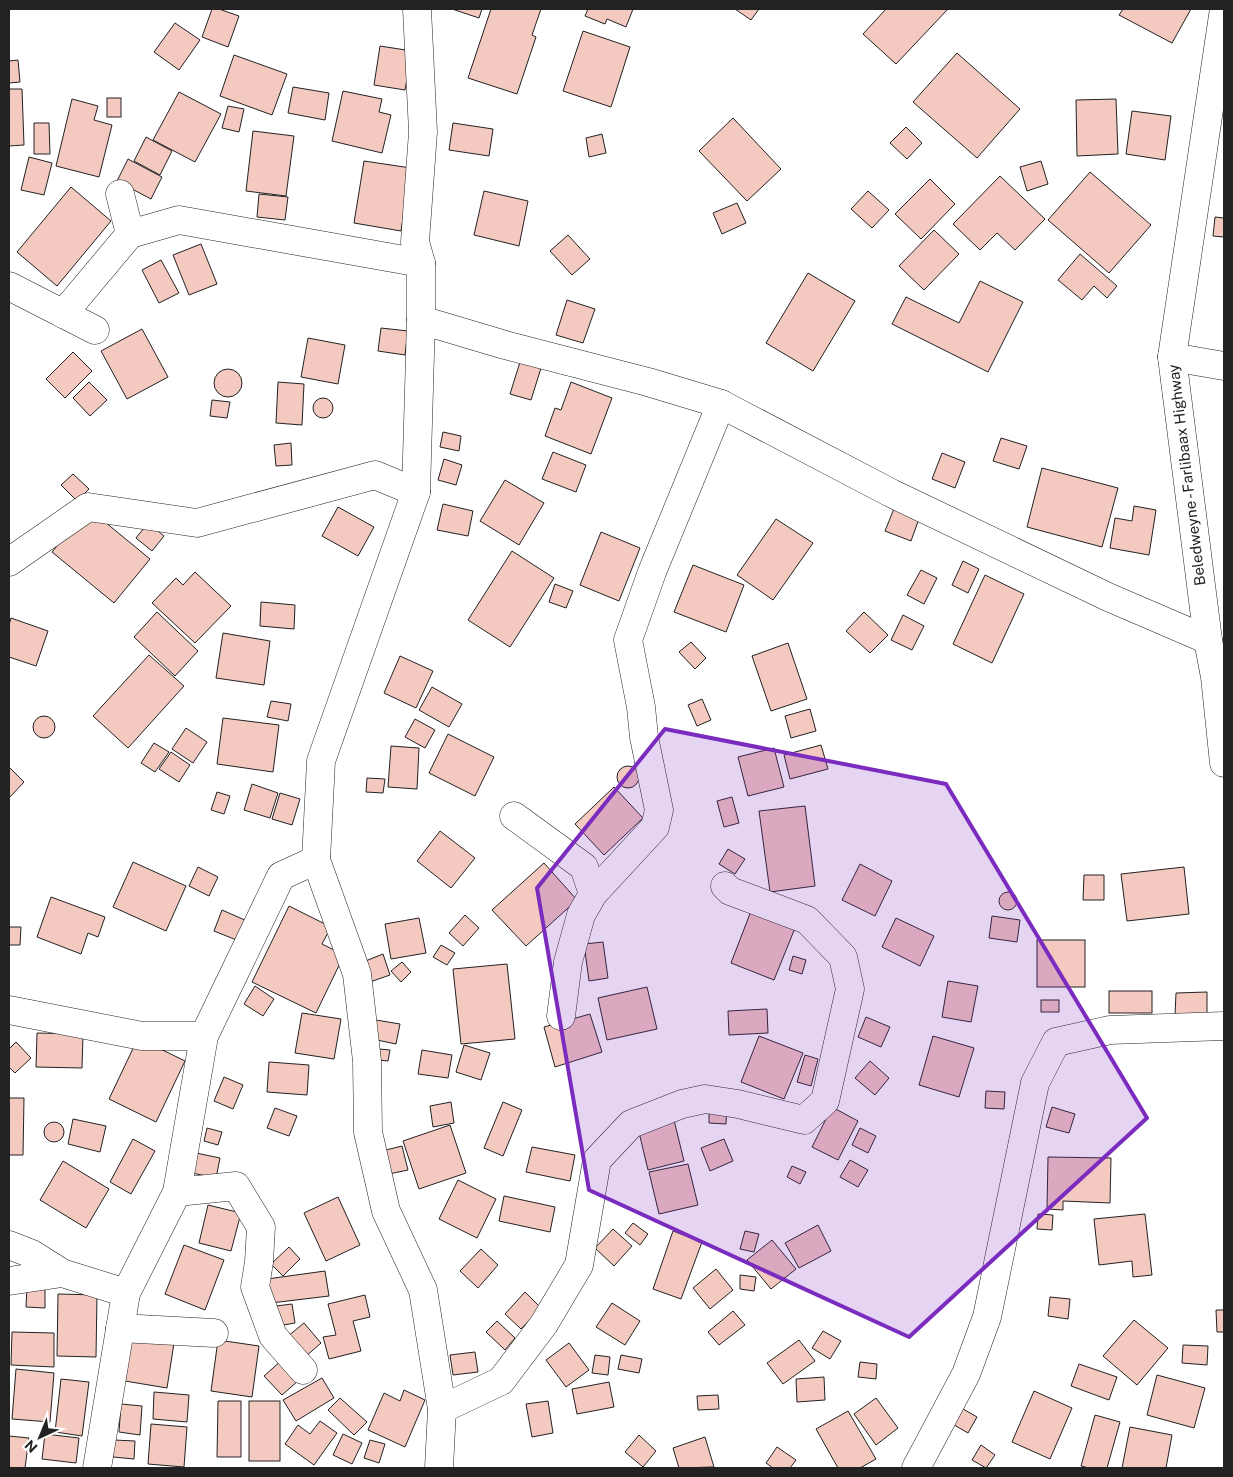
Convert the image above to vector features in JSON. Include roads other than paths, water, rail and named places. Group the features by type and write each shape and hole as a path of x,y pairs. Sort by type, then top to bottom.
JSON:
{"street":[{"path":"417,9 422,132 415,242 420,263 421,320 416,492 320,761 316,860 357,974 367,1061 368,1132 386,1210 422,1290 442,1409 439,1468"},
{"name":"Beledweyne - Farlibaax Highway","path":"1224,9 1172,358 1208,640 1223,732 1224,763"},
{"path":"120,194 130,234"},
{"path":"63,314 130,234 179,220 420,263"},
{"path":"9,286 95,330"},
{"path":"421,320 505,345 648,382 721,404 891,493 1108,597 1208,640"},
{"path":"1172,358 1224,366"},
{"path":"561,1016 568,962 581,914 593,894 655,827 659,810 644,737 641,706 628,640 652,572 721,404"},
{"path":"9,562 88,507 197,523 375,475 416,492"},
{"path":"641,706 664,761"},
{"path":"514,816 584,867 593,894"},
{"path":"97,1468 126,1293 177,1192 204,1036 282,876 316,860"},
{"path":"442,1409 501,1381 544,1324 579,1265 597,1160 631,1124 682,1104 705,1099 738,1104 804,1120 825,1101 850,989 843,957 807,920 730,890 725,886"},
{"path":"9,1010 142,1036 204,1036"},
{"path":"916,1468 966,1374 987,1317 1035,1083 1056,1042 1110,1030 1224,1026"},
{"path":"177,1192 236,1186 261,1227 255,1287 273,1336 303,1370"},
{"path":"9,1245 32,1254 62,1273 126,1293"},
{"path":"9,1281 62,1273"},
{"path":"120,1328 214,1332"}]}
